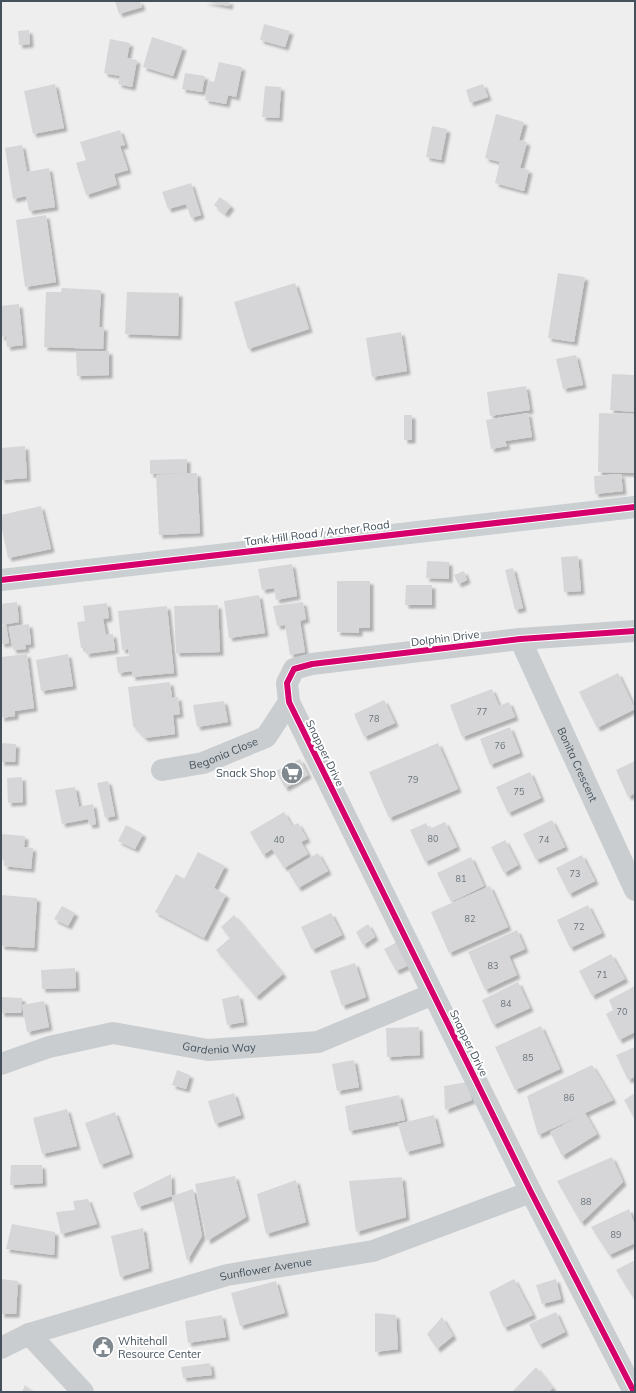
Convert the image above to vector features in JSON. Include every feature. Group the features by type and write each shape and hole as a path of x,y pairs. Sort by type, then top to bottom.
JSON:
{"street":[{"name":"Tank Hill Road / Archer Road","path":"1,580 635,506"},
{"name":"Dolphin Drive","path":"289,702 286,683 294,669 312,664 520,639 635,631"},
{"name":"Bonita Crescent","path":"520,639 635,890"},
{"name":"Begonia Close","path":"162,770 202,763 266,737 289,702"},
{"name":"Snapper Drive","path":"289,702 531,1192 634,1392"},
{"name":"Gardenia Way","path":"1,1064 49,1047 113,1033 208,1050 318,1042 433,994"},
{"name":"Sunflower Avenue","path":"1,1348 29,1334 227,1275 373,1252 531,1192"},
{"path":"29,1334 83,1392"}],"building":[{"path":"115,1 140,1 142,7 119,14"},
{"path":"203,1 230,1 229,6"},
{"path":"264,24 290,31 285,47 260,40"},
{"path":"29,30 30,44 19,45 18,31"},
{"path":"152,37 183,47 173,76 143,67"},
{"path":"110,39 130,43 127,58 137,60 132,87 118,84 120,76 104,73"},
{"path":"219,62 242,67 236,97 228,95 226,104 205,100 209,81 214,82"},
{"path":"185,73 205,76 202,92 182,89"},
{"path":"55,84 64,128 33,134 24,91"},
{"path":"483,84 488,97 470,103 466,90"},
{"path":"265,86 281,87 279,118 262,117"},
{"path":"496,114 524,122 519,140 527,142 520,168 529,170 524,191 495,183 500,162 485,158"},
{"path":"432,126 447,129 441,160 426,157"},
{"path":"120,130 125,145 120,146 128,170 114,174 117,185 86,195 76,163 86,160 80,142"},
{"path":"22,145 27,172 49,168 55,207 29,211 26,196 13,199 5,148"},
{"path":"191,183 201,215 191,218 186,204 168,209 162,192"},
{"path":"220,197 231,206 225,214 214,205"},
{"path":"46,215 56,282 25,287 16,220"},
{"path":"558,273 585,277 574,342 548,338"},
{"path":"295,283 309,329 248,349 234,302"},
{"path":"62,288 101,290 99,327 104,327 103,349 44,347 46,292 61,292"},
{"path":"127,292 179,293 178,336 125,334"},
{"path":"19,304 23,345 7,347 6,336 1,337 1,306"},
{"path":"401,332 407,371 372,377 366,338"},
{"path":"76,351 109,351 109,375 77,376"},
{"path":"576,355 583,385 563,389 556,359"},
{"path":"612,374 635,375 635,412 610,410"},
{"path":"526,386 530,410 490,416 487,392"},
{"path":"528,413 532,437 505,441 507,446 491,449 486,420"},
{"path":"599,413 635,414 635,473 598,472"},
{"path":"404,415 412,415 412,440 404,440"},
{"path":"25,446 27,478 1,480 1,448"},
{"path":"187,459 187,473 197,473 200,533 159,535 156,475 185,473 150,474 150,460"},
{"path":"621,474 623,491 595,494 594,476"},
{"path":"41,506 51,549 8,558 1,525 1,515"},
{"path":"578,556 581,591 564,592 561,557"},
{"path":"427,561 449,562 449,579 426,578"},
{"path":"292,564 297,596 276,600 274,588 262,590 258,569"},
{"path":"513,568 523,608 515,610 505,570"},
{"path":"464,571 467,580 458,584 454,575"},
{"path":"337,581 370,581 370,628 359,628 359,633 337,632"},
{"path":"406,585 432,585 432,605 405,605"},
{"path":"259,595 265,633 229,638 224,601"},
{"path":"17,602 19,622 1,625 1,604"},
{"path":"303,602 306,619 300,621 305,652 290,655 285,625 277,626 273,606"},
{"path":"107,603 109,618 103,619 106,635 113,634 115,650 86,654 85,648 81,648 77,622 85,621 83,606"},
{"path":"218,605 220,652 176,653 174,606"},
{"path":"167,606 174,673 132,677 132,671 118,673 116,657 129,656 128,649 122,650 118,611"},
{"path":"29,624 31,644 25,645 26,649 13,650 9,627"},
{"path":"6,625 9,643 1,644 1,626"},
{"path":"27,654 34,708 15,711 15,716 1,718 1,657"},
{"path":"68,654 73,686 41,691 36,660"},
{"path":"618,673 635,709 597,728 579,692"},
{"path":"170,682 172,698 178,697 180,714 173,715 175,734 145,738 133,726 128,687"},
{"path":"492,689 499,706 509,702 515,717 462,737 450,705"},
{"path":"384,700 395,723 364,737 354,714"},
{"path":"224,701 228,722 197,727 193,705"},
{"path":"510,727 520,753 490,765 480,739"},
{"path":"1,743 16,744 15,762 1,762"},
{"path":"438,743 458,789 389,818 369,772"},
{"name":"Snack Shop","path":"300,759 308,775 285,788 276,771"},
{"path":"635,761 635,793 628,797 616,770"},
{"path":"530,772 541,798 508,813 496,787"},
{"path":"22,777 23,802 8,803 7,778"},
{"path":"108,781 115,816 105,818 97,783"},
{"path":"75,787 79,807 93,804 96,824 89,825 88,819 62,824 55,790"},
{"path":"284,812 292,826 298,823 307,839 301,842 308,854 284,868 272,849 263,855 250,832"},
{"path":"552,820 565,847 536,860 523,834"},
{"path":"445,822 457,847 425,862 410,830 426,823 429,829"},
{"path":"126,825 143,834 135,849 118,841"},
{"path":"1,834 25,836 24,847 33,848 31,869 4,866 5,860 1,860"},
{"path":"505,840 518,865 504,873 491,847"},
{"path":"198,852 225,866 214,888 226,895 204,938 155,912 176,874 184,879"},
{"path":"318,853 328,871 298,888 288,871"},
{"path":"582,855 595,881 569,894 556,868"},
{"path":"471,857 484,886 451,902 437,873"},
{"path":"490,886 508,927 449,953 431,912"},
{"path":"1,895 37,898 34,948 1,946"},
{"path":"588,905 602,933 570,948 557,920"},
{"path":"62,906 75,913 68,926 54,919"},
{"path":"331,913 342,935 312,950 301,927"},
{"path":"234,915 283,974 256,997 216,950 230,938 221,927"},
{"path":"368,924 375,937 363,945 356,932"},
{"path":"517,930 525,949 509,956 517,975 485,990 468,952"},
{"path":"399,941 411,964 396,971 384,949"},
{"path":"611,954 625,979 592,996 579,971"},
{"path":"355,963 366,997 342,1006 330,971"},
{"path":"75,968 76,988 42,989 41,970"},
{"path":"518,982 530,1008 493,1025 482,1000"},
{"path":"635,986 635,1032 619,1040 606,1014 613,1010 609,1000"},
{"path":"239,995 244,1022 227,1025 222,999"},
{"path":"1,997 22,998 21,1013 1,1013"},
{"path":"44,1001 49,1027 27,1032 22,1005"},
{"path":"541,1026 560,1069 515,1090 495,1047"},
{"path":"419,1027 420,1055 387,1057 386,1028"},
{"path":"635,1047 635,1077 628,1080 616,1055"},
{"path":"354,1060 359,1087 337,1091 332,1064"},
{"path":"592,1065 613,1100 585,1113 597,1134 562,1156 550,1132 580,1116 538,1135 527,1096"},
{"path":"177,1070 190,1075 186,1089 172,1085"},
{"path":"467,1082 472,1100 445,1110 444,1086"},
{"path":"234,1093 241,1115 215,1124 208,1101"},
{"path":"635,1093 635,1120 624,1100"},
{"path":"399,1095 405,1120 349,1131 345,1106"},
{"path":"67,1109 77,1146 42,1154 33,1118"},
{"path":"115,1112 130,1154 100,1165 85,1123"},
{"path":"434,1115 441,1143 406,1152 398,1124"},
{"path":"612,1157 623,1182 581,1223 557,1181"},
{"path":"11,1165 42,1165 43,1183 10,1185"},
{"path":"171,1174 172,1196 138,1207 133,1193"},
{"path":"235,1176 246,1217 207,1241 195,1184"},
{"path":"402,1177 406,1217 356,1232 349,1181"},
{"path":"296,1180 306,1222 266,1234 257,1194"},
{"path":"193,1189 202,1236 187,1261 172,1196"},
{"path":"88,1199 97,1224 61,1234 56,1212 75,1210 73,1201"},
{"path":"629,1209 635,1226 635,1243 609,1255 591,1227"},
{"path":"12,1224 55,1232 54,1255 6,1249"},
{"path":"143,1228 149,1268 120,1277 111,1236"},
{"path":"635,1260 635,1294 632,1296 616,1270"},
{"path":"1,1279 18,1281 16,1314 1,1314"},
{"path":"514,1279 533,1315 504,1328 489,1292"},
{"path":"556,1279 561,1299 542,1304 536,1285"},
{"path":"276,1281 285,1313 240,1326 231,1293"},
{"path":"556,1312 565,1332 539,1345 529,1324"},
{"path":"375,1313 396,1315 398,1349 375,1352"},
{"path":"222,1315 226,1337 188,1343 185,1321"},
{"path":"442,1317 453,1336 437,1349 427,1334"},
{"path":"210,1363 212,1375 183,1378 181,1367"},
{"path":"536,1367 553,1388 548,1392 512,1392"},
{"path":"25,1385 33,1392 22,1392"}],"cycle path":[{"path":"1,580 635,507"},
{"path":"634,1392 531,1192 289,702 287,683 294,669 312,664 520,639 635,631"}],"place":[{"name":"Snack Shop","path":"292,773"},
{"name":"Whitehall Resource Center","path":"103,1347"}]}
